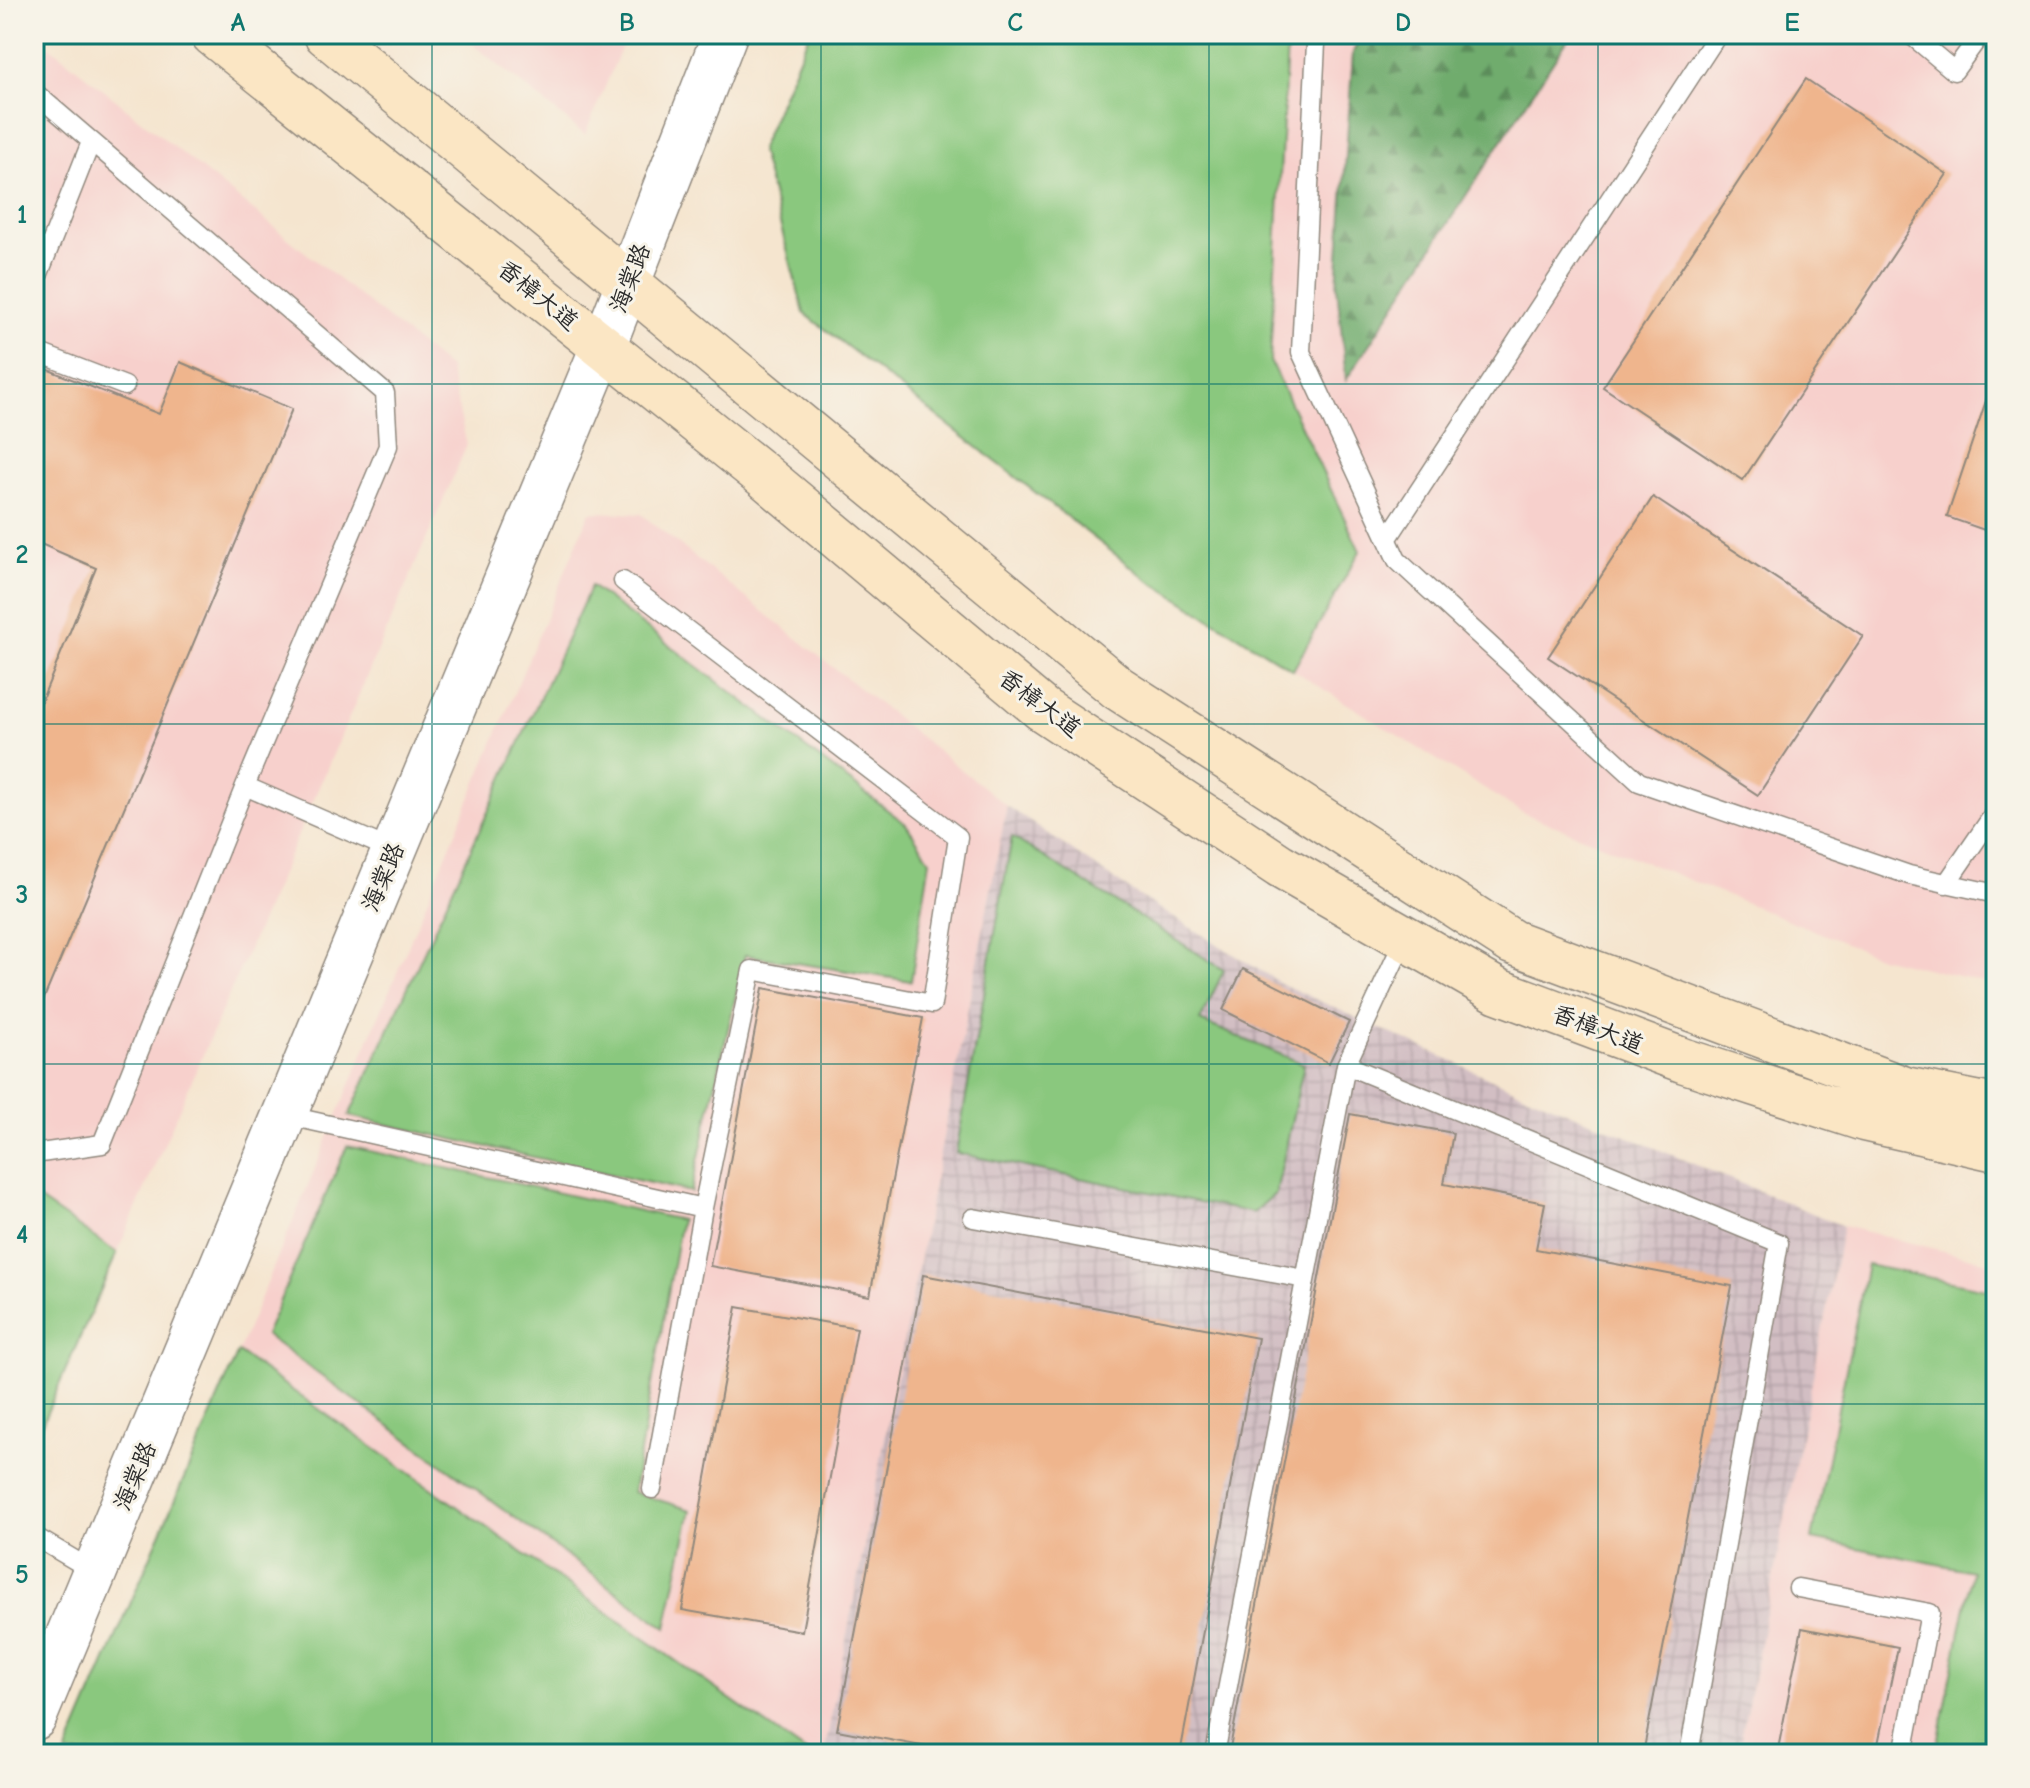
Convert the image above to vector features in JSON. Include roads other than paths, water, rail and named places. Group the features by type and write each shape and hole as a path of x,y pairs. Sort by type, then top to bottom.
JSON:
{"main road":[{"name":"香樟大道","path":"213,34 763,475 1042,709 1280,866 1498,991 1685,1061 1864,1119 1996,1149"},
{"path":"328,35 1118,688 1512,942 1905,1089 1996,1107"}],"street":[{"name":"海棠路","path":"34,1718 603,347 725,34"}],"lane":[{"path":"1320,34 1316,43 1301,352 1397,560 1639,782 1909,875 1996,894"},
{"path":"1388,538 1718,34"},
{"path":"1910,34 1954,71 1981,34"},
{"path":"34,92 385,393 388,446 245,786 102,1144 34,1154"},
{"path":"34,286 91,142"},
{"path":"34,351 125,386"},
{"path":"623,581 958,837 932,1004 752,970 703,1208 652,1489"},
{"path":"245,786 394,851"},
{"path":"1946,884 1996,811"},
{"path":"1215,1754 1346,1065 1405,938"},
{"path":"1346,1065 1779,1243 1689,1754"},
{"path":"285,1115 703,1208"},
{"path":"973,1218 1305,1279"},
{"path":"34,1536 95,1572"},
{"path":"1798,1588 1930,1613 1903,1754"}]}
